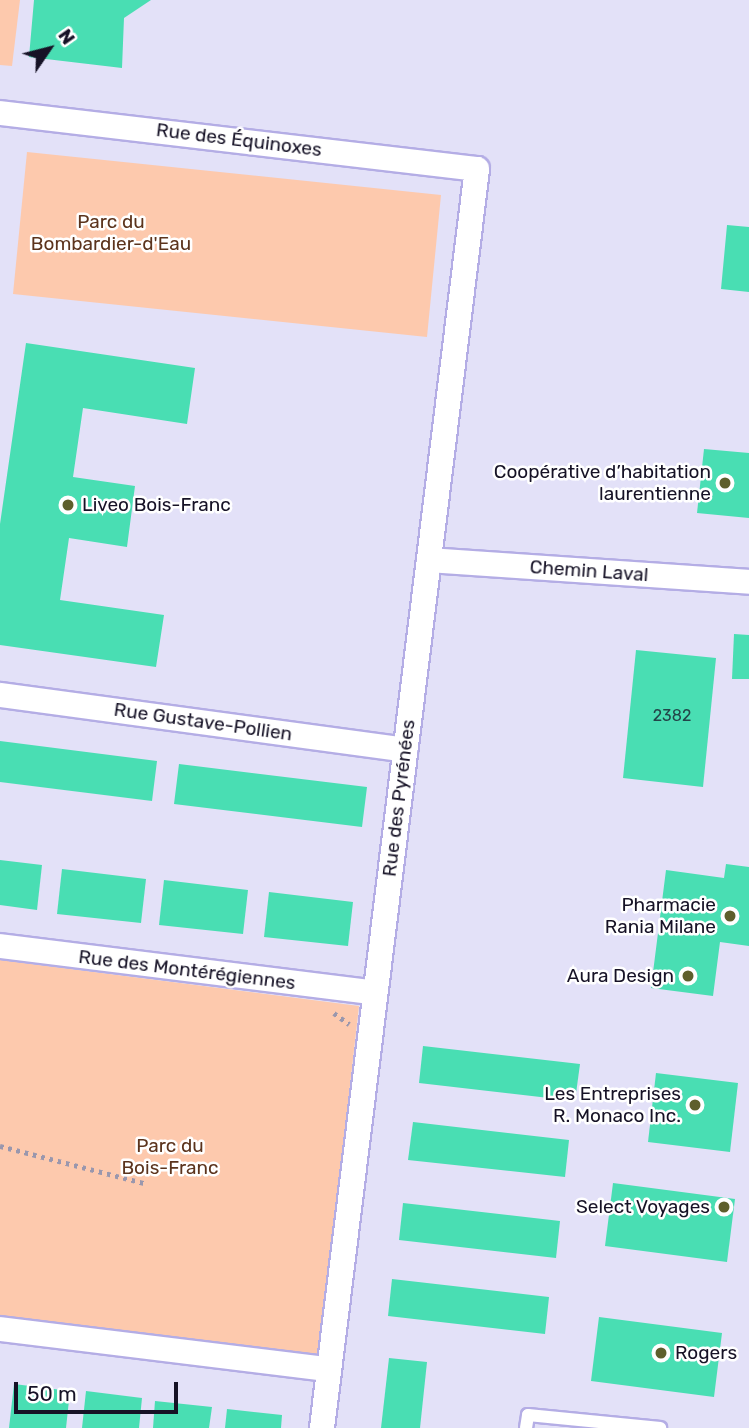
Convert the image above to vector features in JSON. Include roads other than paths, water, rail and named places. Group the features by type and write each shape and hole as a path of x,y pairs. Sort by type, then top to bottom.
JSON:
{"street":[{"name":"Rue des Équinoxes","path":"0,113 477,169"},
{"name":"Rue des Pyrénées","path":"322,1428 477,169"},
{"name":"Chemin Laval","path":"429,560 749,582"},
{"name":"Rue Gustave-Pollien","path":"0,695 405,750"},
{"name":"Rue des Montérégiennes","path":"0,946 375,993"},
{"path":"0,1329 328,1369"}],"lane":[{"path":"526,1428 528,1415 660,1428"}],"place":[{"name":"Coopérative d’habitation laurentienne","path":"725,483"},
{"name":"Liveo Bois-Franc","path":"68,505"},
{"name":"Pharmacie Rania Milane","path":"730,916"},
{"name":"Aura Design","path":"688,976"},
{"name":"Les Entreprises R. Monaco Inc.","path":"695,1105"},
{"name":"Select Voyages","path":"724,1207"},
{"name":"Rogers","path":"661,1353"}],"park label":[{"name":"Parc du Bombardier-d'Eau","path":"111,233"},
{"name":"Parc du Bois-Franc","path":"170,1157"}]}
